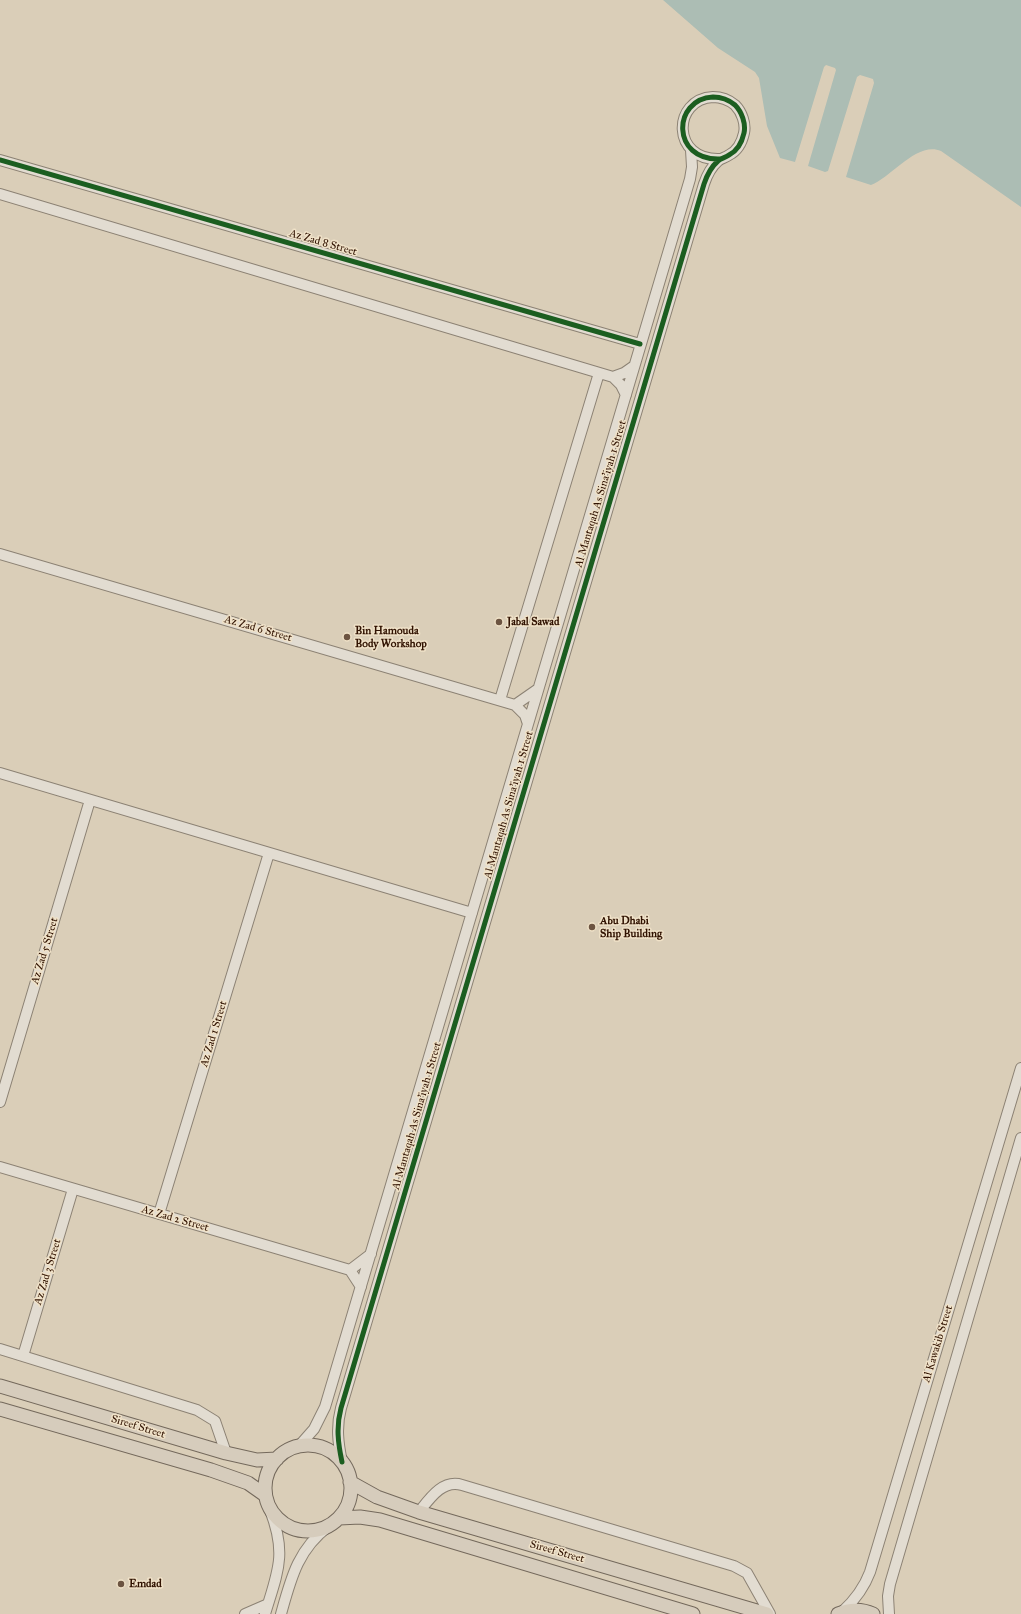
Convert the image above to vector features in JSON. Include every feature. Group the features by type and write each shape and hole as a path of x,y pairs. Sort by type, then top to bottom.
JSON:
{"main road":[{"name":"Sireef Street","path":"0,1386 226,1453 257,1460 276,1459"},
{"name":"Sireef Street","path":"0,1409 211,1470 248,1483 265,1494"},
{"path":"311,1445 323,1448 342,1462 347,1471 350,1482 350,1494 346,1507 334,1522 316,1530 303,1531 290,1528 279,1520 270,1510 265,1494 265,1482 269,1469 276,1459 287,1451 299,1446 311,1445"},
{"name":"Sireef Street","path":"350,1482 377,1497 419,1512 769,1614"},
{"name":"Sireef Street","path":"334,1522 360,1517 380,1520 693,1614"},
{"path":"840,1613 860,1610 873,1614"}],"street":[{"name":"Al Mantaqah As Sina'iyah 1 Street","path":"299,1446 314,1429 324,1411 690,179 692,168 690,150 685,142 682,124 690,107 698,101 708,97 717,97 727,100 735,105 741,113 745,132 737,149 720,159 712,168 704,184 342,1403 337,1430 337,1441 342,1462"},
{"path":"690,150 699,156 709,159 720,159"},
{"name":"Az Zad 8 Street","path":"0,160 640,344"},
{"path":"0,194 613,377 621,385 626,395"},
{"path":"613,377 624,373 634,366"},
{"path":"500,700 599,373"},
{"name":"Az Zad 6 Street","path":"0,554 515,705"},
{"path":"528,724 525,715 515,705 538,689"},
{"path":"0,773 472,913"},
{"name":"Az Zad 5 Street","path":"0,1102 90,800"},
{"name":"Az Zad 1 Street","path":"159,1214 269,853"},
{"name":"Al Kawakib Street","path":"840,1613 859,1594 870,1572 1021,1068"},
{"name":"Al Kawakib Street","path":"889,1614 888,1596 890,1584 1021,1138"},
{"name":"Az Zad 2 Street","path":"0,1167 350,1270"},
{"name":"Az Zad 3 Street","path":"23,1356 73,1189"},
{"path":"361,1287 350,1270 371,1254"},
{"path":"0,1349 197,1410 215,1421 226,1453"},
{"path":"419,1512 434,1492 449,1484 458,1483 734,1566 747,1573 769,1614"},
{"path":"245,1614 266,1609 277,1575 280,1554 277,1528 270,1510"},
{"path":"281,1614 291,1579 299,1559 307,1546 317,1535 334,1522"}],"shaded area":[{"path":"663,0 1021,0 1021,207 941,151 932,149 914,155 879,181 871,185 846,177 874,83 873,79 860,75 857,77 828,171 825,172 808,166 836,70 835,68 826,65 824,67 795,162 780,158 767,126 759,78 755,72 718,48"}],"cycle path":[{"path":"342,1462 338,1435 338,1422 341,1408 704,184 713,166 719,160 728,156 734,151 739,146 743,136 744,122 735,105 728,100 713,97 700,100 690,108 684,118 683,130 685,141 692,150 704,157 720,159"},
{"path":"0,160 640,344"}],"place":[{"name":"Jabal Sawad","path":"499,622"},
{"name":"Bin Hamouda Body Workshop","path":"347,637"},
{"name":"Abu Dhabi Ship Building","path":"592,927"},
{"name":"Emdad","path":"121,1584"}]}
